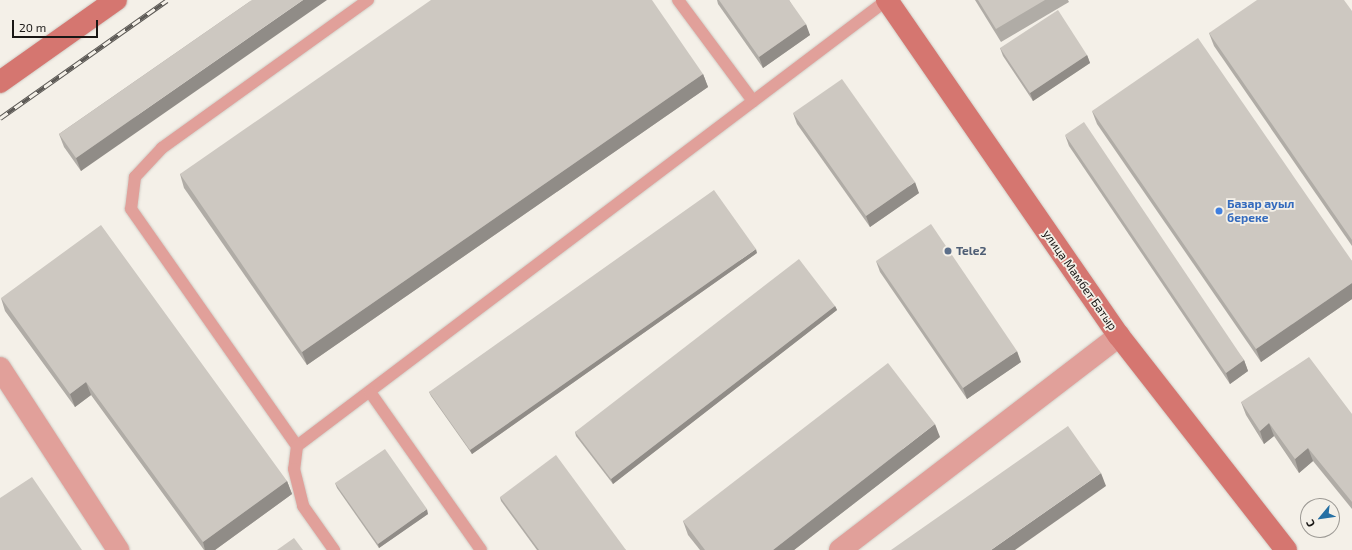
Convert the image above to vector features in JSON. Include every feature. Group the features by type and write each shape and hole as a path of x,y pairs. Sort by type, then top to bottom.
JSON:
{"main road":[{"path":"0,82 116,0"},
{"name":"улица Мамбет Батыр","path":"887,0 1119,336 1286,550"}],"street":[{"path":"840,550 1119,336"},
{"path":"0,368 118,550"}],"lane":[{"path":"334,550 304,506 294,469 297,446 131,209 135,177 162,148 368,0"},
{"path":"678,0 753,101"},
{"path":"297,446 887,0"},
{"path":"370,392 481,550"}],"building":[{"path":"252,0 303,0 76,158 59,134"},
{"path":"431,0 652,0 703,74 302,352 180,174"},
{"path":"719,0 789,0 806,24 759,57"},
{"path":"978,0 1045,0 996,29"},
{"path":"1257,0 1344,0 1352,11 1352,240 1209,33"},
{"path":"1058,10 1087,55 1030,93 1000,48"},
{"path":"1198,38 1352,261 1352,283 1256,349 1092,111"},
{"path":"842,79 915,182 866,216 793,113"},
{"path":"1084,122 1244,360 1226,373 1065,135"},
{"path":"714,190 756,249 470,450 429,392"},
{"path":"931,224 1017,351 963,388 876,261"},
{"path":"101,225 287,481 203,542 86,382 70,394 1,298"},
{"path":"799,259 835,306 611,479 575,432"},
{"path":"1309,357 1352,414 1352,502 1308,448 1295,459 1269,423 1260,431 1241,402"},
{"path":"888,363 935,424 773,550 705,550 683,521"},
{"path":"1068,426 1101,473 991,550 891,550"},
{"path":"385,449 427,509 378,544 335,483"},
{"path":"556,455 626,550 539,550 500,497"},
{"path":"32,477 82,550 0,550 0,498"},
{"path":"294,538 303,550 277,550"}],"railway":[{"path":"0,118 167,0"}],"place":[{"name":"Базар ауыл береке","path":"1219,211"},
{"name":"Tele2","path":"948,251"}]}
